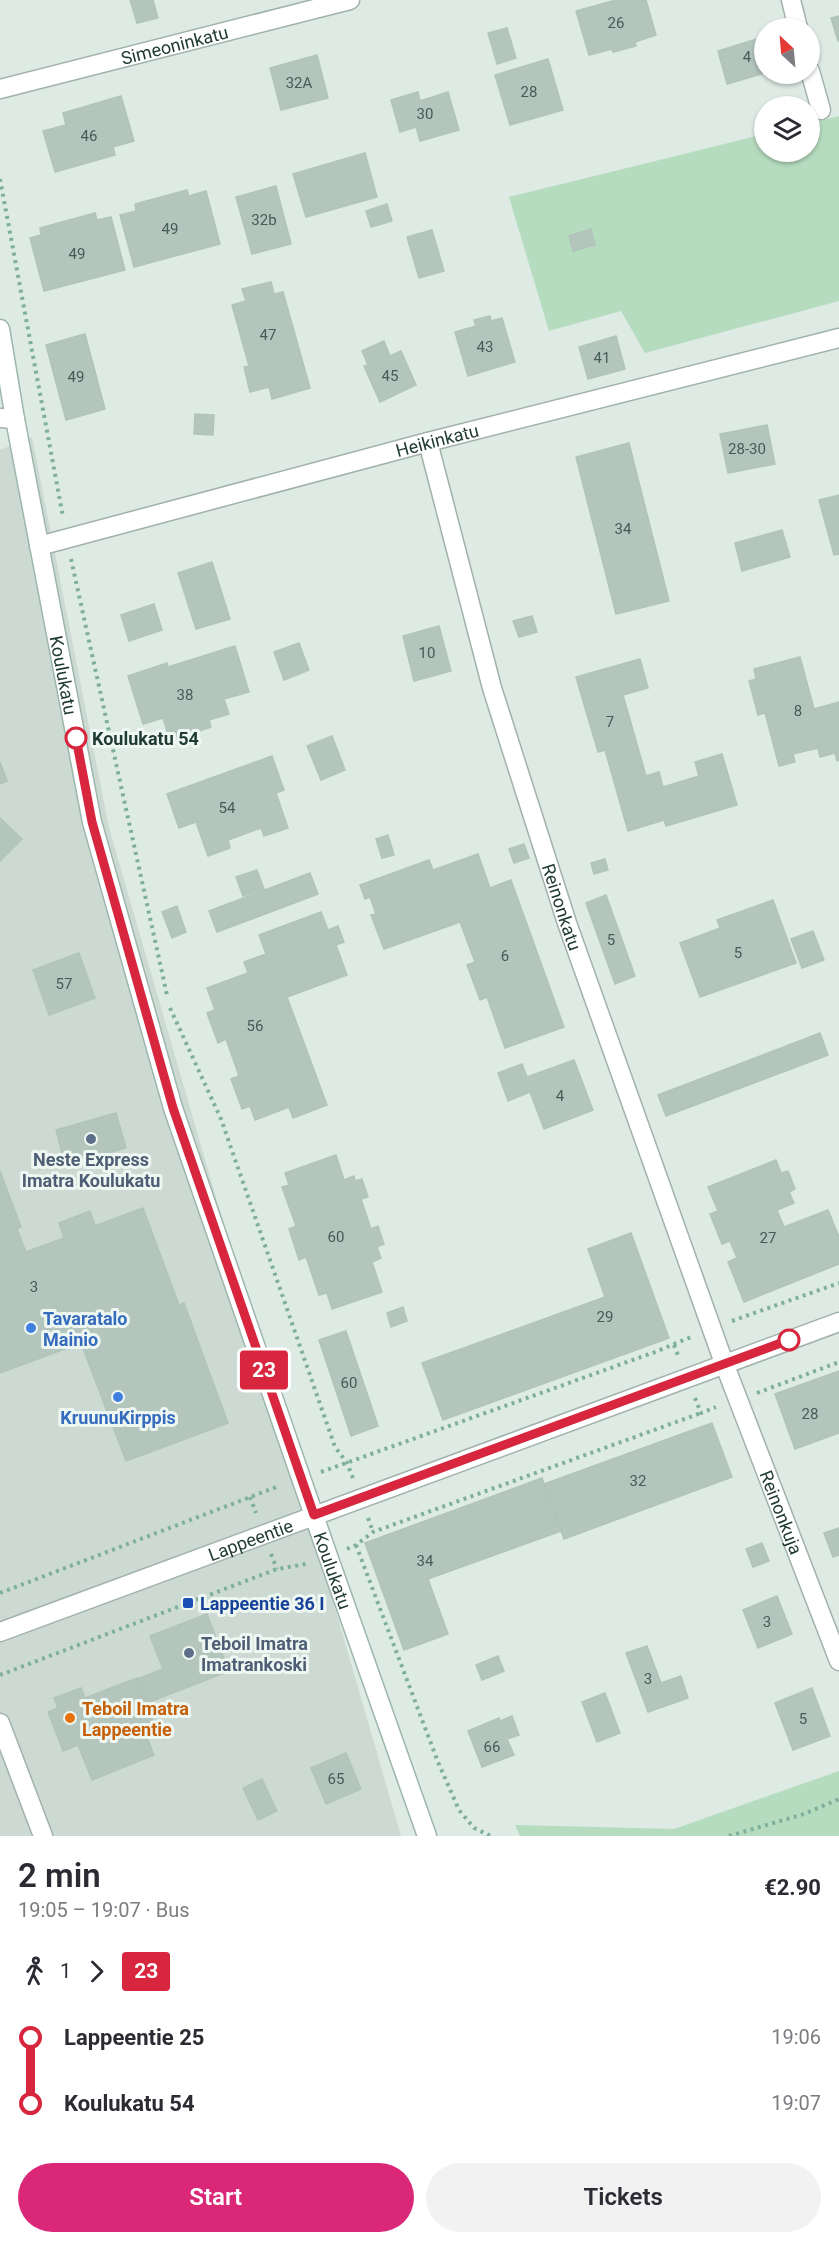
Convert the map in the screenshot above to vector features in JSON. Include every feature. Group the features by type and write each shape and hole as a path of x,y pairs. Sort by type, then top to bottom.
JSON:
{"street":[{"name":"Simeoninkatu","path":"0,89 350,0"},
{"path":"791,0 796,18"},
{"name":"Koulukatu","path":"0,329 7,419 39,546 92,822 173,1108 427,1836"},
{"name":"Heikinkatu","path":"39,546 428,442 839,338"},
{"name":"Reinonkatu","path":"428,442 495,700 567,923 724,1363"},
{"name":"Lappeentie","path":"0,1632 839,1322"},
{"name":"Reinonkuja","path":"724,1363 839,1661"},
{"path":"0,1723 43,1836"}],"path":[{"path":"0,179 67,538 170,1006 221,1119 335,1447 347,1463"},
{"path":"0,1593 302,1478 656,1352 713,1328 839,1283"},
{"path":"356,1545 438,1762 459,1810 474,1827 495,1836"},
{"path":"729,1836 804,1814 839,1799"}],"shaded area":[{"path":"32,437 109,828 401,1836 0,1836 0,450"}],"green space":[{"path":"839,116 839,301 645,353 621,311 549,331 509,197 754,137 754,162 820,162 820,121"},
{"path":"839,1771 839,1836 520,1836 515,1825 674,1829"}],"building":[{"path":"130,0 153,0 158,18 137,23"},
{"path":"616,0 646,0 656,35 635,42 636,46 589,55 576,11"},
{"path":"839,16 839,41 838,41 831,18"},
{"path":"507,28 516,58 497,64 488,33"},
{"path":"754,40 754,76 727,84 718,51"},
{"path":"317,55 328,98 281,110 270,68"},
{"path":"548,59 563,110 510,125 495,75"},
{"path":"418,92 420,101 448,92 459,130 420,141 416,127 400,132 391,100"},
{"path":"121,96 134,141 113,147 115,155 55,172 43,131 66,125 63,113"},
{"path":"365,153 377,197 306,217 293,174"},
{"path":"276,186 291,244 252,254 236,197"},
{"path":"187,190 189,196 206,191 220,244 134,267 120,215 136,211 135,204"},
{"path":"387,204 392,221 371,227 366,211"},
{"path":"95,213 97,220 111,217 125,270 44,291 30,238 41,235 40,228"},
{"path":"591,229 595,245 573,251 569,236"},
{"path":"432,230 444,271 419,278 407,237"},
{"path":"271,282 274,294 283,292 310,388 272,399 269,387 250,392 244,367 249,366 232,305 246,301 242,289"},
{"path":"490,316 491,321 502,318 515,362 468,376 455,332 476,326 474,320"},
{"path":"85,334 105,409 66,420 46,345"},
{"path":"616,336 625,369 588,379 579,347"},
{"path":"384,341 390,356 401,351 416,385 380,402 364,366 368,365 362,351"},
{"path":"195,414 214,415 213,435 194,434"},
{"path":"767,425 775,464 728,473 720,434"},
{"path":"629,443 669,601 616,614 576,457"},
{"path":"839,495 839,554 834,555 819,500"},
{"path":"782,530 790,557 742,571 735,543"},
{"path":"212,562 230,619 196,629 178,573"},
{"path":"154,604 162,630 129,641 121,615"},
{"path":"532,616 537,632 519,637 513,621"},
{"path":"439,626 451,671 414,681 403,636"},
{"path":"299,643 309,670 284,680 274,652"},
{"path":"235,646 249,692 224,699 229,714 209,720 211,727 170,741 163,718 143,724 128,676 167,663 168,667"},
{"path":"800,657 814,709 839,702 839,760 837,761 835,753 820,757 818,748 793,754 795,762 779,766 765,713 758,715 749,681 756,679 754,669"},
{"path":"640,659 648,688 623,695 646,776 659,772 663,787 699,776 695,762 722,754 737,805 666,826 664,820 628,831 605,750 598,752 576,677"},
{"path":"332,736 345,770 321,780 307,746"},
{"path":"272,756 284,790 276,793 288,828 264,836 261,828 228,840 230,848 208,856 196,822 179,828 167,794"},
{"path":"0,762 7,781 0,784"},
{"path":"0,818 22,839 0,861"},
{"path":"388,835 394,855 382,858 376,839"},
{"path":"524,844 529,858 514,863 509,849"},
{"path":"478,854 490,888 511,880 564,1027 505,1048 487,997 480,1000 467,965 475,962 460,922 384,949 371,915 376,914 370,897 365,899 360,885 429,860 433,870"},
{"path":"605,859 608,870 594,874 591,863"},
{"path":"257,870 264,889 243,896 236,877"},
{"path":"310,873 318,894 217,932 209,911"},
{"path":"606,895 635,976 615,984 586,903"},
{"path":"773,900 796,963 700,997 680,943 720,928 717,920"},
{"path":"177,906 186,932 172,938 162,912"},
{"path":"321,912 328,930 338,926 344,942 336,945 347,975 287,997 327,1105 293,1118 289,1107 255,1120 250,1106 242,1109 231,1079 239,1076 226,1039 218,1043 207,1013 215,1010 207,988 248,973 244,962 266,954 259,935"},
{"path":"813,931 824,960 802,968 791,939"},
{"path":"79,953 95,998 49,1015 33,970"},
{"path":"820,1033 828,1055 666,1116 658,1095"},
{"path":"574,1060 593,1110 544,1129 530,1092 508,1101 498,1073 522,1064 527,1077"},
{"name":"Neste Express Imatra Koulukatu","path":"116,1113 126,1148 65,1165 56,1130"},
{"path":"336,1155 344,1180 354,1176 355,1181 362,1179 368,1197 361,1199 371,1229 378,1226 384,1244 377,1247 381,1258 372,1262 382,1292 332,1309 327,1293 319,1295 306,1257 299,1260 289,1229 296,1226 282,1187 289,1185 285,1173"},
{"path":"776,1160 781,1173 788,1171 795,1189 789,1192 794,1203 777,1210 784,1227 828,1210 839,1237 839,1264 744,1302 728,1262 737,1258 730,1241 722,1244 710,1214 718,1211 708,1187"},
{"path":"0,1171 21,1227 17,1229 26,1252 64,1238 59,1223 90,1211 95,1226 143,1208 179,1305 184,1303 228,1423 126,1461 81,1343 0,1373"},
{"path":"631,1233 669,1338 443,1420 422,1363 605,1297 588,1249"},
{"path":"403,1307 407,1321 391,1327 387,1313"},
{"path":"346,1331 378,1426 351,1436 319,1340"},
{"path":"839,1371 839,1433 795,1449 775,1394"},
{"path":"712,1423 732,1477 564,1539 544,1484"},
{"path":"542,1478 561,1531 428,1579 448,1634 404,1650 365,1543"},
{"path":"839,1528 839,1555 833,1557 824,1533"},
{"path":"762,1543 769,1561 753,1567 746,1549"},
{"path":"777,1596 792,1634 758,1648 743,1610"},
{"name":"Teboil Imatra Imatrankoski","path":"207,1614 229,1671 147,1703 137,1679 163,1669 150,1636"},
{"path":"647,1646 661,1683 681,1676 688,1698 648,1712 626,1653"},
{"path":"498,1656 504,1671 482,1680 476,1665"},
{"path":"137,1678 153,1721 142,1725 154,1755 92,1780 78,1745 63,1751 48,1712 58,1708 54,1698 81,1688 85,1698"},
{"path":"812,1688 830,1736 793,1750 775,1703"},
{"path":"605,1693 620,1733 597,1742 582,1702"},
{"path":"512,1716 519,1735 507,1739 514,1755 482,1767 468,1731 499,1718 500,1721"},
{"path":"346,1753 361,1789 326,1804 311,1768"},
{"path":"262,1779 277,1811 258,1820 243,1788"}],"bus line":[{"name":"23","path":"76,738 92,822 173,1108 314,1515 789,1340"}],"place":[{"name":"Koulukatu 54","path":"76,738"},
{"name":"Neste Express Imatra Koulukatu","path":"91,1139"},
{"name":"Tavaratalo Mainio","path":"31,1328"},
{"name":"KruunuKirppis","path":"118,1397"},
{"name":"Lappeentie 36 I","path":"188,1603"},
{"name":"Teboil Imatra Imatrankoski","path":"189,1653"},
{"name":"Teboil Imatra Lappeentie","path":"70,1718"}]}
